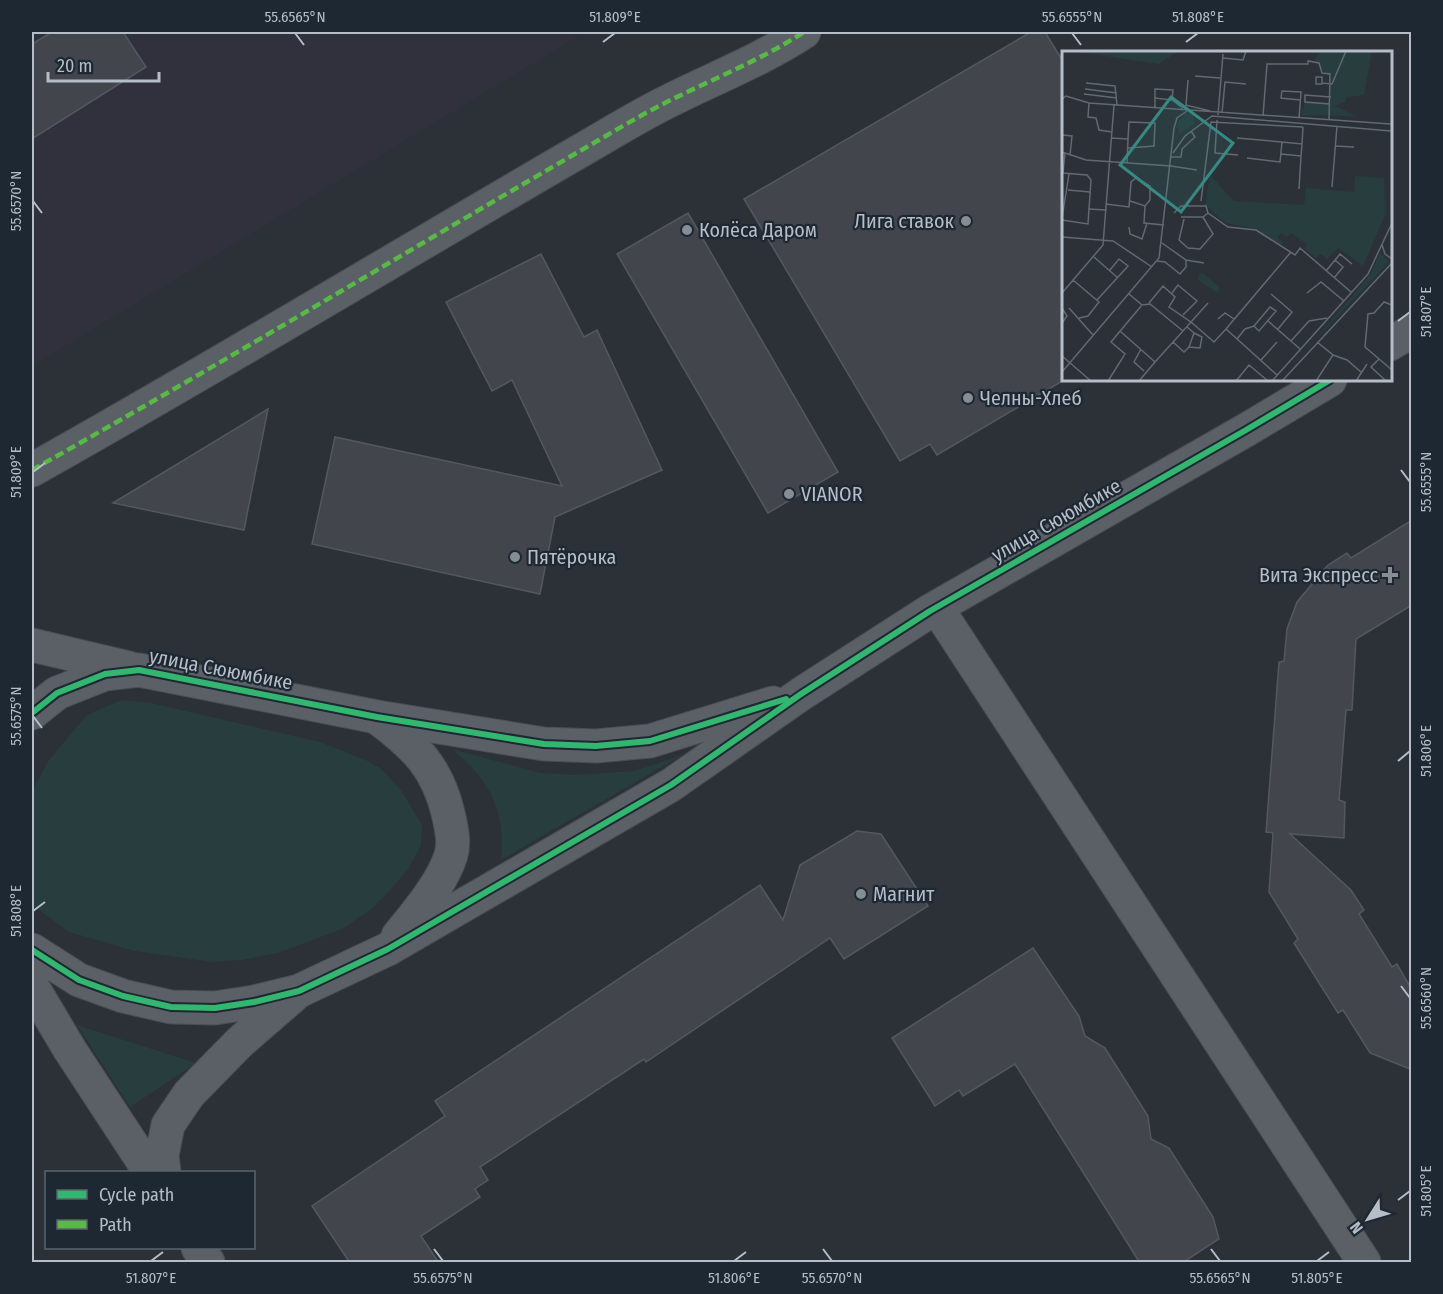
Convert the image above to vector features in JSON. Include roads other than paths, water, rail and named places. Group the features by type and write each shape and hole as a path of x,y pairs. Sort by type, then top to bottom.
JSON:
{"street":[{"path":"32,470 162,398 630,122 726,75 804,32"},
{"path":"1392,343 1412,331"},
{"name":"улица Сююмбике","path":"801,694 937,608 1328,381"},
{"path":"937,608 1364,1263"},
{"path":"32,645 139,670"},
{"name":"улица Сююмбике","path":"32,713 57,693 105,674 139,670 377,717 409,742 425,760 444,798 453,842 450,856 435,887 388,949 299,991 254,1002 215,1008 171,1007 123,996 79,980 32,950"},
{"path":"377,717 544,744 596,746 650,741 801,694"},
{"path":"388,949 671,785 801,694"},
{"path":"32,986 70,1050 149,1171"},
{"path":"164,1171 162,1155 168,1125 189,1094 240,1042 299,991"},
{"path":"199,1249 208,1263"}],"place":[{"name":"Лига ставок","path":"966,221"},
{"name":"Колёса Даром","path":"687,230"},
{"name":"Челны-Хлеб","path":"968,398"},
{"name":"VIANOR","path":"789,494"},
{"name":"Пятёрочка","path":"515,557"},
{"name":"Вита Экспресс","path":"1390,575"},
{"name":"Магнит","path":"861,894"}]}
